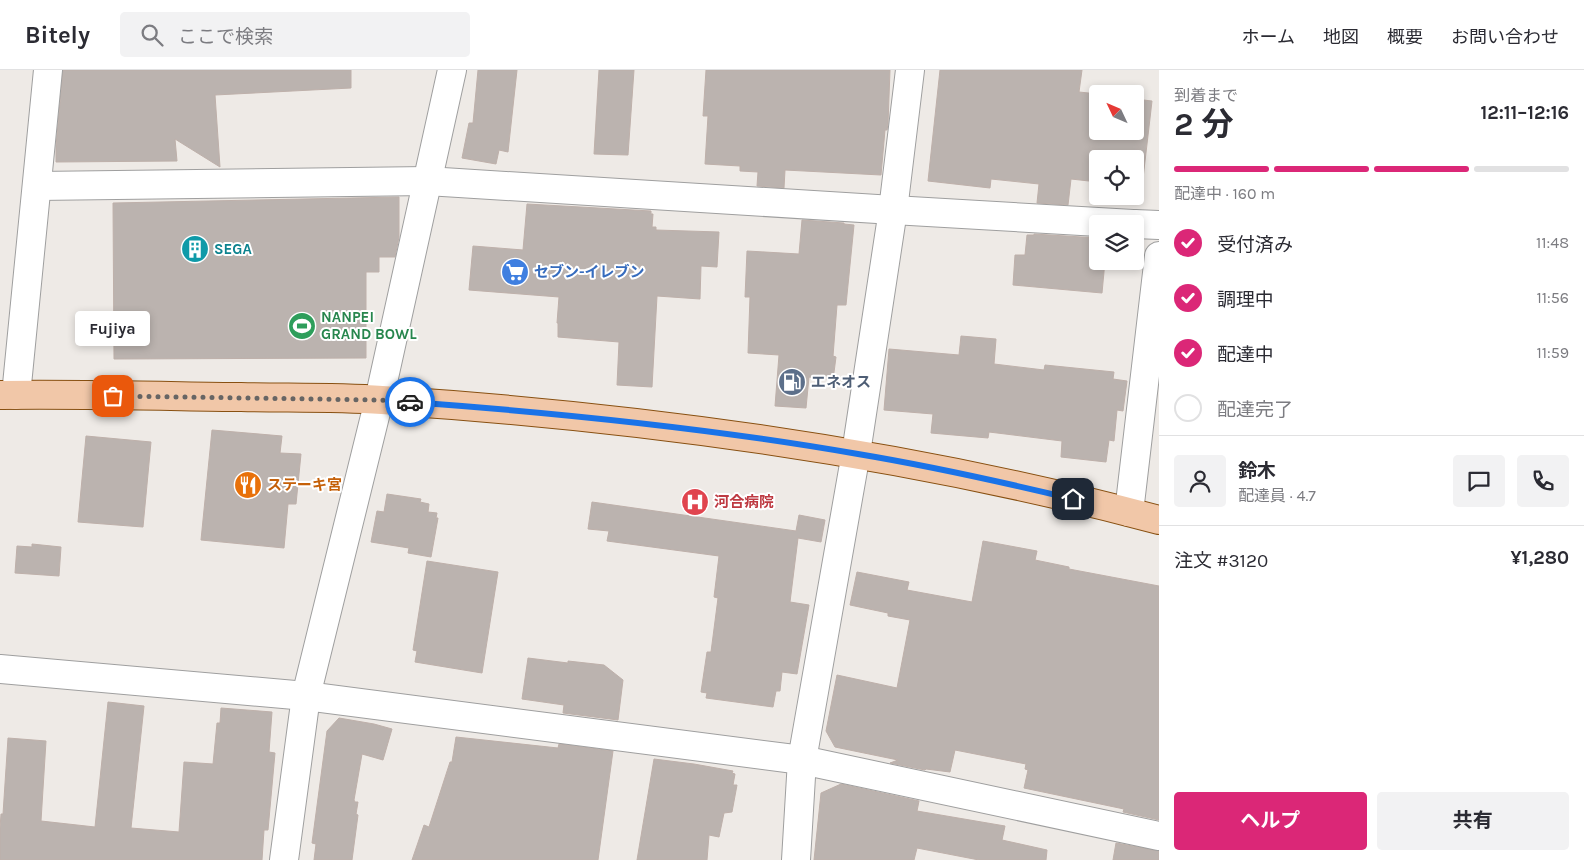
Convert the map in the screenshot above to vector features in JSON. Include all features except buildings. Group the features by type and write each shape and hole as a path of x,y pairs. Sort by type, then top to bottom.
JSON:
{"main road":[{"path":"8,395 379,400 567,414 704,430 856,453 933,468 1159,520"}],"street":[{"path":"8,395 38,186 48,70"},
{"path":"284,860 306,696 379,400 452,70"},
{"path":"796,860 802,760 856,453 893,210 910,70"},
{"path":"38,186 427,181 1089,221"},
{"path":"1144,224 1159,225"},
{"path":"1129,512 1159,256"},
{"path":"0,669 306,696 802,760 1159,836"}],"way so far":[{"path":"113,396 191,396 410,402"}],"place":[{"name":"SEGA","path":"195,249"},
{"name":"セブン-イレブン","path":"515,272"},
{"name":"NANPEI GRAND BOWL","path":"302,326"},
{"name":"エネオス","path":"792,382"},
{"name":"Fujiya","path":"113,396"},
{"name":"ステーキ宮","path":"248,485"},
{"name":"河合病院","path":"695,502"}],"route":[{"path":"410,402 567,414 704,430 856,453 1073,499"}]}
